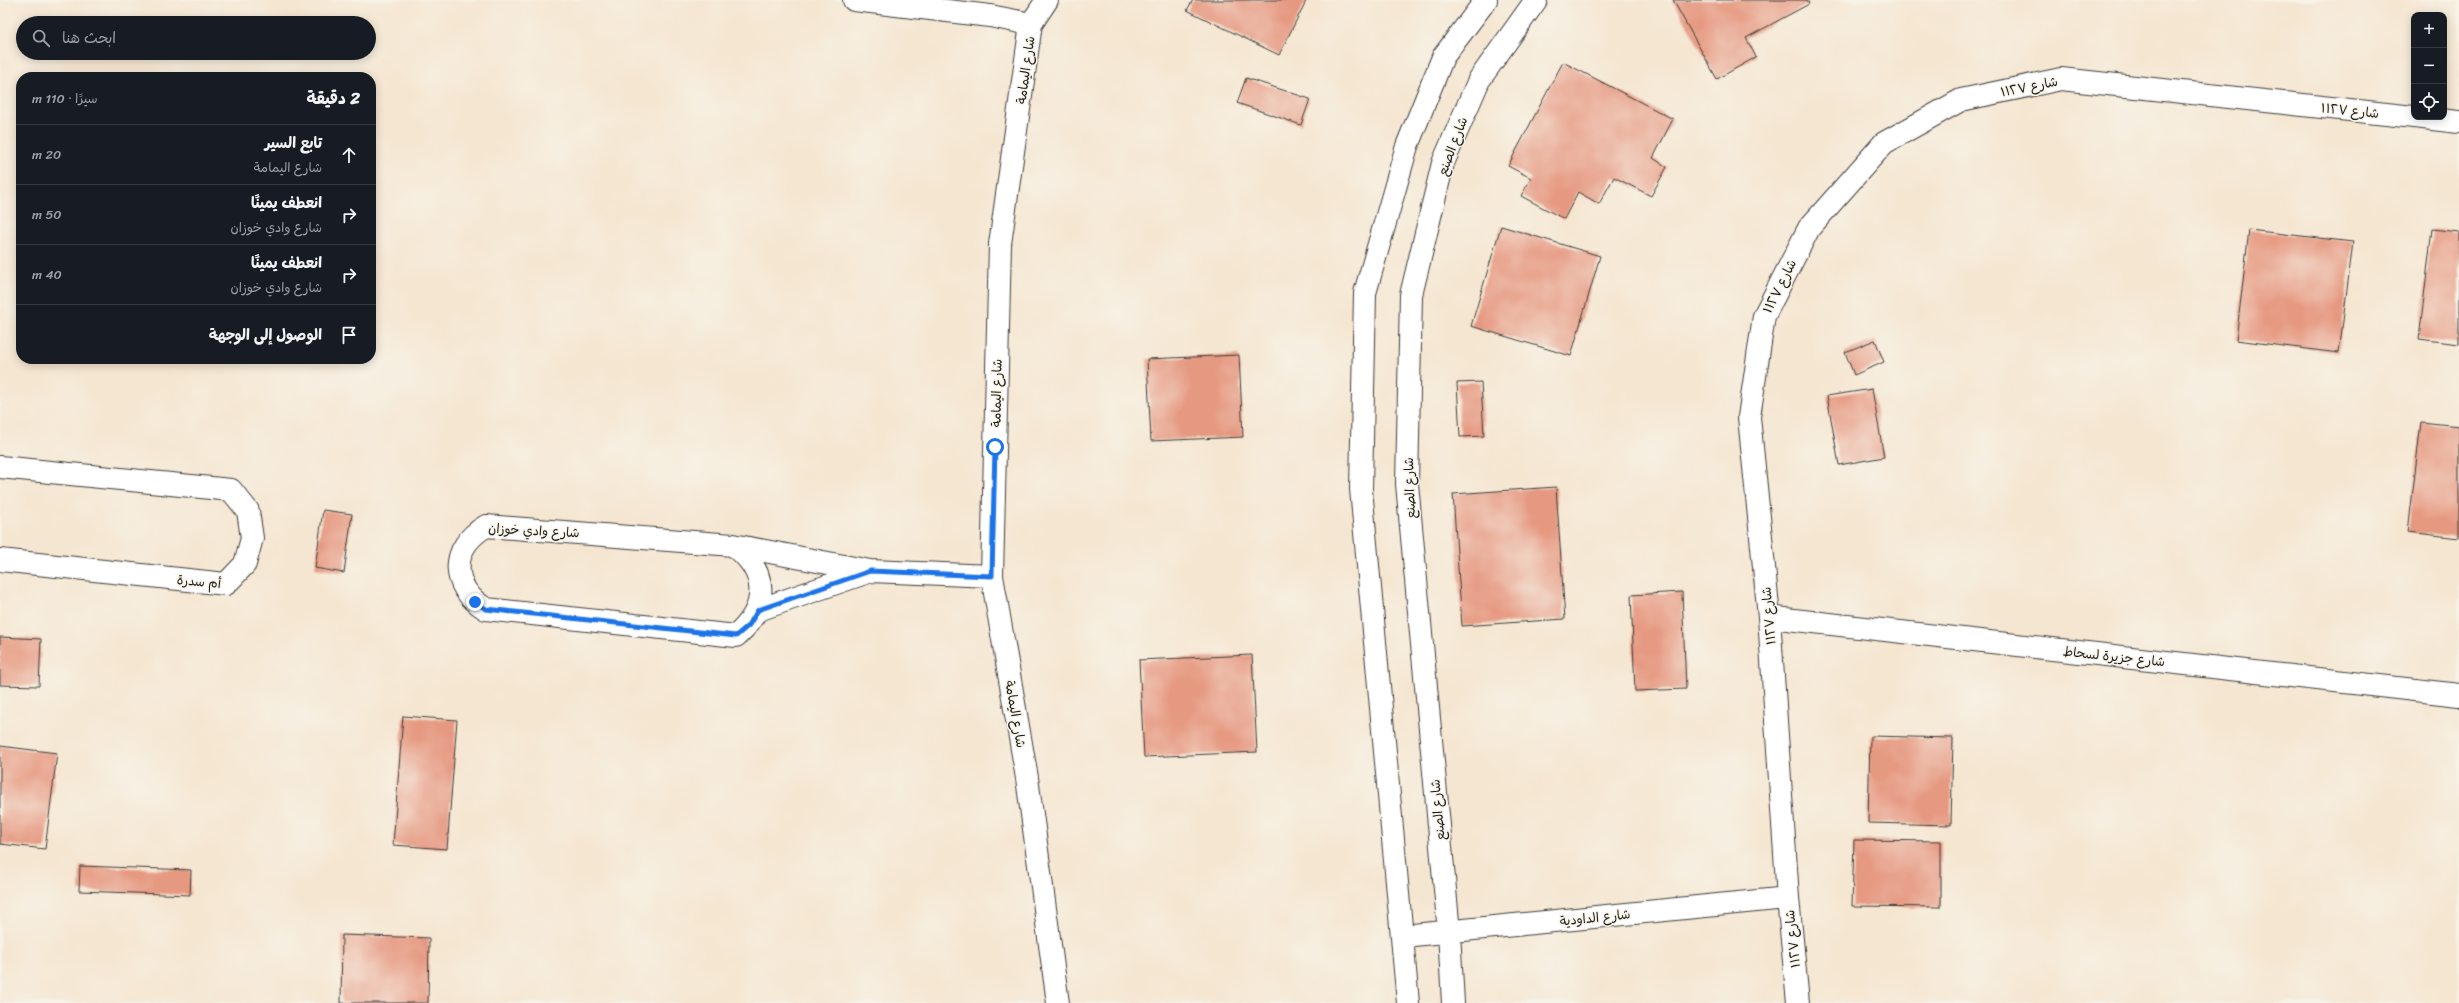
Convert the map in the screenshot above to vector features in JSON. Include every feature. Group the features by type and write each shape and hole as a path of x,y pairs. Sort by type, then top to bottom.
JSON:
{"street":[{"path":"854,0 990,16 1031,24"},
{"name":"شارع اليمامة","path":"1047,0 1031,24 1000,244 992,576 1027,778 1058,1003"},
{"path":"1408,1003 1361,489 1365,293 1408,146 1443,57 1486,0"},
{"name":"شارع الصنع","path":"1453,1003 1448,932 1407,484 1411,295 1443,163 1479,80 1536,0"},
{"name":"شارع ١١٢٧","path":"1798,1003 1788,898 1769,617 1749,417 1764,316 1809,228 1884,143 1961,100 2061,79 2411,117"},
{"name":"شارع ١١٢٧","path":"2441,120 2459,122"},
{"name":"أم سدرة","path":"0,467 231,490 248,511 252,538 245,564 226,584 0,560"},
{"name":"شارع وادي خوزان","path":"733,545 746,554 754,565 760,579 761,593 758,610 749,625 736,636 486,609 475,602 466,592 460,580 458,567 466,542 474,532 486,526 733,545 870,571 992,576"},
{"name":"شارع وادي خوزان","path":"758,610 870,571"},
{"name":"شارع جزيرة لسحاط","path":"1769,617 2459,696"},
{"name":"شارع الداودية","path":"1403,936 1788,898"}],"building":[{"path":"1193,0 1306,1 1279,55 1187,10"},
{"path":"1673,0 1807,0 1809,4 1746,38 1756,57 1717,79"},
{"path":"1563,62 1673,119 1653,158 1667,167 1651,196 1614,177 1599,204 1578,192 1564,219 1521,196 1531,178 1508,166"},
{"path":"1246,78 1310,99 1301,125 1237,103"},
{"path":"1501,226 1600,256 1571,356 1471,326"},
{"path":"2432,229 2459,232 2459,344 2419,339"},
{"path":"2249,230 2353,242 2339,353 2236,340"},
{"path":"1875,340 1884,362 1854,375 1845,352"},
{"path":"1239,355 1243,437 1151,441 1147,359"},
{"path":"1481,382 1484,436 1460,437 1457,383"},
{"path":"1872,389 1884,457 1839,465 1827,396"},
{"path":"2421,422 2459,426 2459,538 2408,532"},
{"path":"1556,487 1565,619 1462,626 1453,494"},
{"path":"323,510 352,514 344,573 315,568"},
{"path":"1682,592 1686,689 1635,691 1631,595"},
{"path":"0,637 41,639 39,686 0,685"},
{"path":"1252,655 1257,752 1144,757 1139,660"},
{"path":"403,716 457,720 447,849 393,845"},
{"path":"1870,736 1953,738 1951,825 1868,823"},
{"path":"0,746 57,753 45,849 0,844"},
{"path":"1854,840 1941,841 1941,907 1852,906"},
{"path":"80,866 191,870 190,895 79,891"},
{"path":"342,935 429,938 428,1003 341,1003"}],"route":[{"path":"475,602 486,609 736,636 749,625 758,610 870,571 992,576 995,447"}]}
